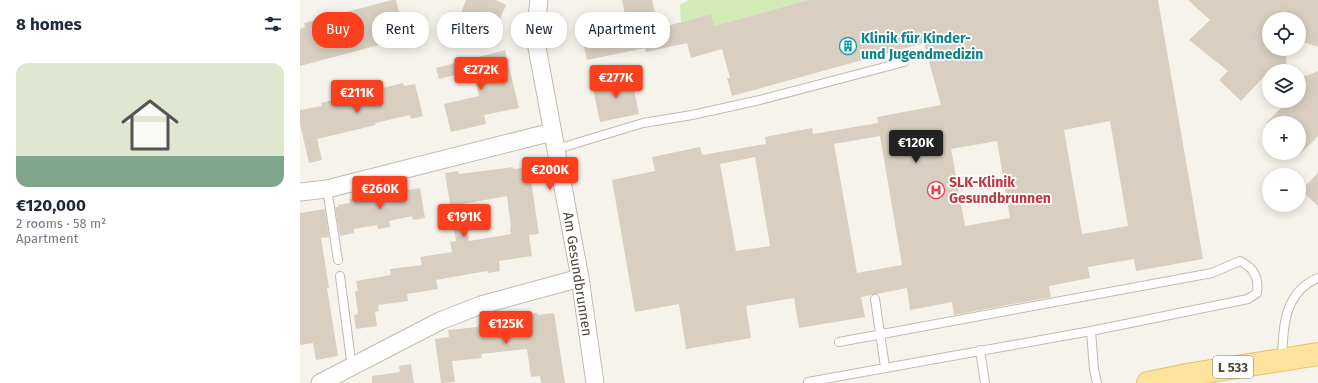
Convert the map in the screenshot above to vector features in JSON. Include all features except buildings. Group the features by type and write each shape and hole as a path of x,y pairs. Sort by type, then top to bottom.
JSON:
{"main road":[{"name":"L 533","path":"1148,383 1192,374 1318,354"},
{"name":"L 533","path":"1222,383 1318,369"}],"street":[{"name":"Am Gesundbrunnen","path":"539,0 535,34 536,42 580,278 595,383"},
{"path":"300,192 328,189 552,132"},
{"path":"320,383 352,368 440,321 481,305 580,278"}],"lane":[{"path":"557,149 643,123 692,115 760,100 904,62"},
{"path":"328,189 338,260"},
{"path":"808,382 1091,331 1248,299 1257,293 1258,282 1250,266 1240,261 1212,272 839,342"},
{"path":"340,276 352,368"},
{"path":"1282,360 1282,336 1286,314 1292,299 1310,281 1318,278"},
{"path":"875,299 885,367"},
{"path":"1091,331 1094,369 1097,383"},
{"path":"980,350 986,383"}],"green space":[{"path":"689,0 808,0 714,26 711,14 681,22 680,5"}],"place":[{"name":"Klinik für Kinder- und Jugendmedizin","path":"848,46"},
{"name":"SLK-Klinik Gesundbrunnen","path":"936,190"}]}
